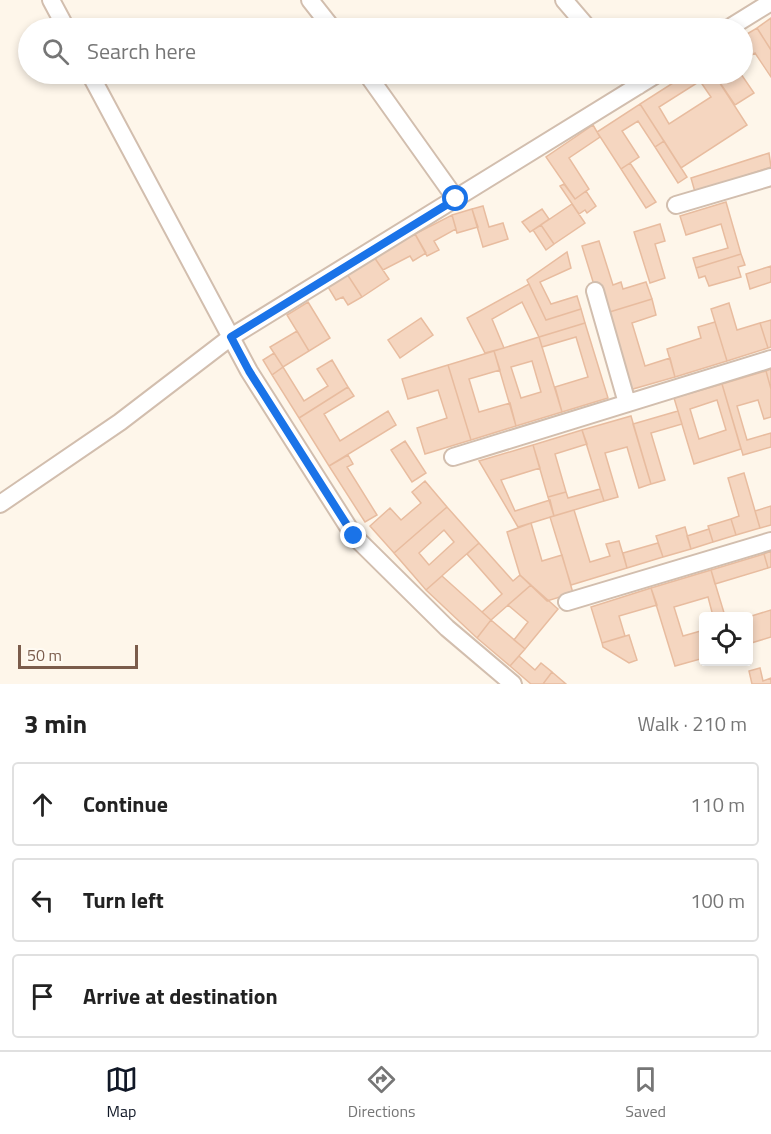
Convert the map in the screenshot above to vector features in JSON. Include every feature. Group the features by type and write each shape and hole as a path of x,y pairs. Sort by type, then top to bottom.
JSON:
{"street":[{"path":"51,0 61,18"},
{"path":"310,0 324,18"},
{"path":"564,0 579,18"},
{"path":"745,18 771,2"},
{"path":"95,84 249,371 354,536 447,628 513,684"},
{"path":"374,84 456,199"},
{"path":"0,504 120,422 231,337 456,199 626,84"},
{"path":"676,206 771,177"},
{"path":"595,291 627,403"},
{"path":"453,457 771,359"},
{"path":"567,602 771,541"}],"building":[{"path":"771,18 771,50 757,28"},
{"path":"757,28 771,50 771,77 755,53 753,54 753,30"},
{"path":"671,84 695,84 659,107 669,124 711,97 702,84 720,84 747,125 681,168 640,104"},
{"path":"721,84 748,84 754,93 735,105"},
{"path":"640,104 664,141 655,147 638,121 622,131 639,157 621,169 597,132"},
{"path":"593,125 600,137 569,158 589,189 575,199 546,157"},
{"path":"664,141 687,177 678,183 655,147"},
{"path":"769,153 771,167 695,192 691,178"},
{"path":"630,163 656,202 646,208 621,169"},
{"path":"564,184 575,199 586,191 596,206 587,213 585,210 579,214 560,186"},
{"path":"726,202 741,254 696,268 693,258 728,248 721,224 686,235 680,216"},
{"path":"572,204 585,223 554,244 541,225"},
{"path":"483,206 489,227 503,223 508,239 483,247 472,209"},
{"path":"472,209 478,227 457,233 452,215"},
{"path":"542,209 549,219 530,232 522,222"},
{"path":"452,215 456,229 434,241 439,250 427,256 415,234"},
{"path":"660,224 665,241 655,244 665,278 650,283 634,232"},
{"path":"541,225 554,244 546,250 533,230"},
{"path":"415,234 426,253 413,261 410,256 383,270 374,257"},
{"path":"599,241 613,285 621,282 623,289 646,282 652,299 603,314 582,246"},
{"path":"567,252 571,268 540,282 551,304 577,296 581,309 546,320 527,280"},
{"path":"741,254 745,265 738,267 741,277 709,286 705,276 699,278 696,268"},
{"path":"374,257 389,279 362,297 347,274"},
{"path":"771,266 771,282 750,289 746,274"},
{"path":"347,274 362,297 348,305 343,297 336,300 328,287"},
{"path":"529,284 546,320 581,309 585,323 539,337 522,302 492,319 504,348 485,353 467,318"},
{"path":"652,299 656,315 632,323 645,366 670,358 675,377 626,391 603,314"},
{"path":"308,302 330,338 309,351 287,315"},
{"path":"729,303 737,330 760,323 768,348 727,361 711,309"},
{"path":"421,318 433,335 400,358 388,340"},
{"path":"771,320 771,347 768,348 760,323"},
{"path":"715,322 727,361 675,377 667,349 701,338 698,327"},
{"path":"585,323 608,398 562,412 555,387 588,377 576,337 542,347 539,337"},
{"path":"297,331 309,351 283,367 270,347"},
{"path":"539,337 562,412 516,426 494,351","holes":["532,361 541,392 521,398 511,367"]},
{"path":"494,351 500,370 469,379 479,412 510,403 516,426 471,440 448,365"},
{"path":"274,353 283,367 272,375 263,360"},
{"path":"332,360 348,387 299,418 272,375 283,367 304,401 328,386 317,369"},
{"path":"448,365 471,440 425,454 417,428 447,418 438,390 408,399 402,379"},
{"path":"771,369 771,389 766,371"},
{"path":"766,371 771,389 771,417 764,419 758,400 737,406 747,440 771,433 771,447 743,455 722,384"},
{"path":"722,384 741,449 694,464 674,398","holes":["717,400 726,430 699,439 690,409"]},
{"path":"348,387 354,396 324,414 340,441 388,411 396,425 329,466 299,418"},
{"path":"678,411 682,424 651,433 665,480 651,484 633,424"},
{"path":"631,416 651,484 639,488 627,447 605,453 618,497 604,501 582,430"},
{"path":"582,430 587,444 555,454 566,492 548,497 533,445"},
{"path":"405,441 426,473 412,482 391,450"},
{"path":"533,445 540,468 501,480 515,511 550,500 554,516 518,527 479,461"},
{"path":"348,455 353,464 347,467 377,515 365,522 329,466"},
{"path":"744,473 760,528 736,535 731,519 739,516 728,478"},
{"path":"425,481 447,507 394,553 370,526 390,508 401,520 421,503 412,492"},
{"path":"600,489 604,501 554,516 548,497 566,492 568,498"},
{"path":"771,506 771,525 760,528 755,511"},
{"path":"447,507 479,543 426,590 394,553","holes":["444,530 454,542 429,565 419,553"]},
{"path":"574,510 590,562 610,556 606,544 619,541 627,568 571,585 550,517"},
{"path":"731,519 736,535 713,542 708,526"},
{"path":"531,523 542,561 562,555 573,593 547,601 520,575 507,532"},
{"path":"685,527 691,549 663,557 656,536"},
{"path":"709,529 713,542 691,549 687,536"},
{"path":"479,543 513,581 520,575 531,585 491,620 482,612 502,594 467,554"},
{"path":"658,543 663,557 627,568 623,553"},
{"path":"771,551 771,567 768,568 764,554"},
{"path":"764,554 768,568 715,584 711,570"},
{"path":"711,570 724,612 712,612 708,597 674,607 683,636 699,631 699,659 675,666 651,588"},
{"path":"442,576 491,620 477,638 426,590"},
{"path":"531,585 558,609 525,649 514,640 528,622 508,605"},
{"path":"651,588 657,605 619,616 625,636 602,643 591,607"},
{"path":"771,610 771,637 753,642 753,615"},
{"path":"491,620 525,649 510,666 477,638"},
{"path":"629,635 637,660 629,663 603,647 602,643"},
{"path":"519,656 535,670 541,663 552,672 543,684 531,684 510,666"},
{"path":"760,668 763,681 771,678 771,684 752,684 749,671"},
{"path":"552,672 566,684 543,684"}],"route":[{"path":"354,536 249,371 231,337 456,199"}]}
